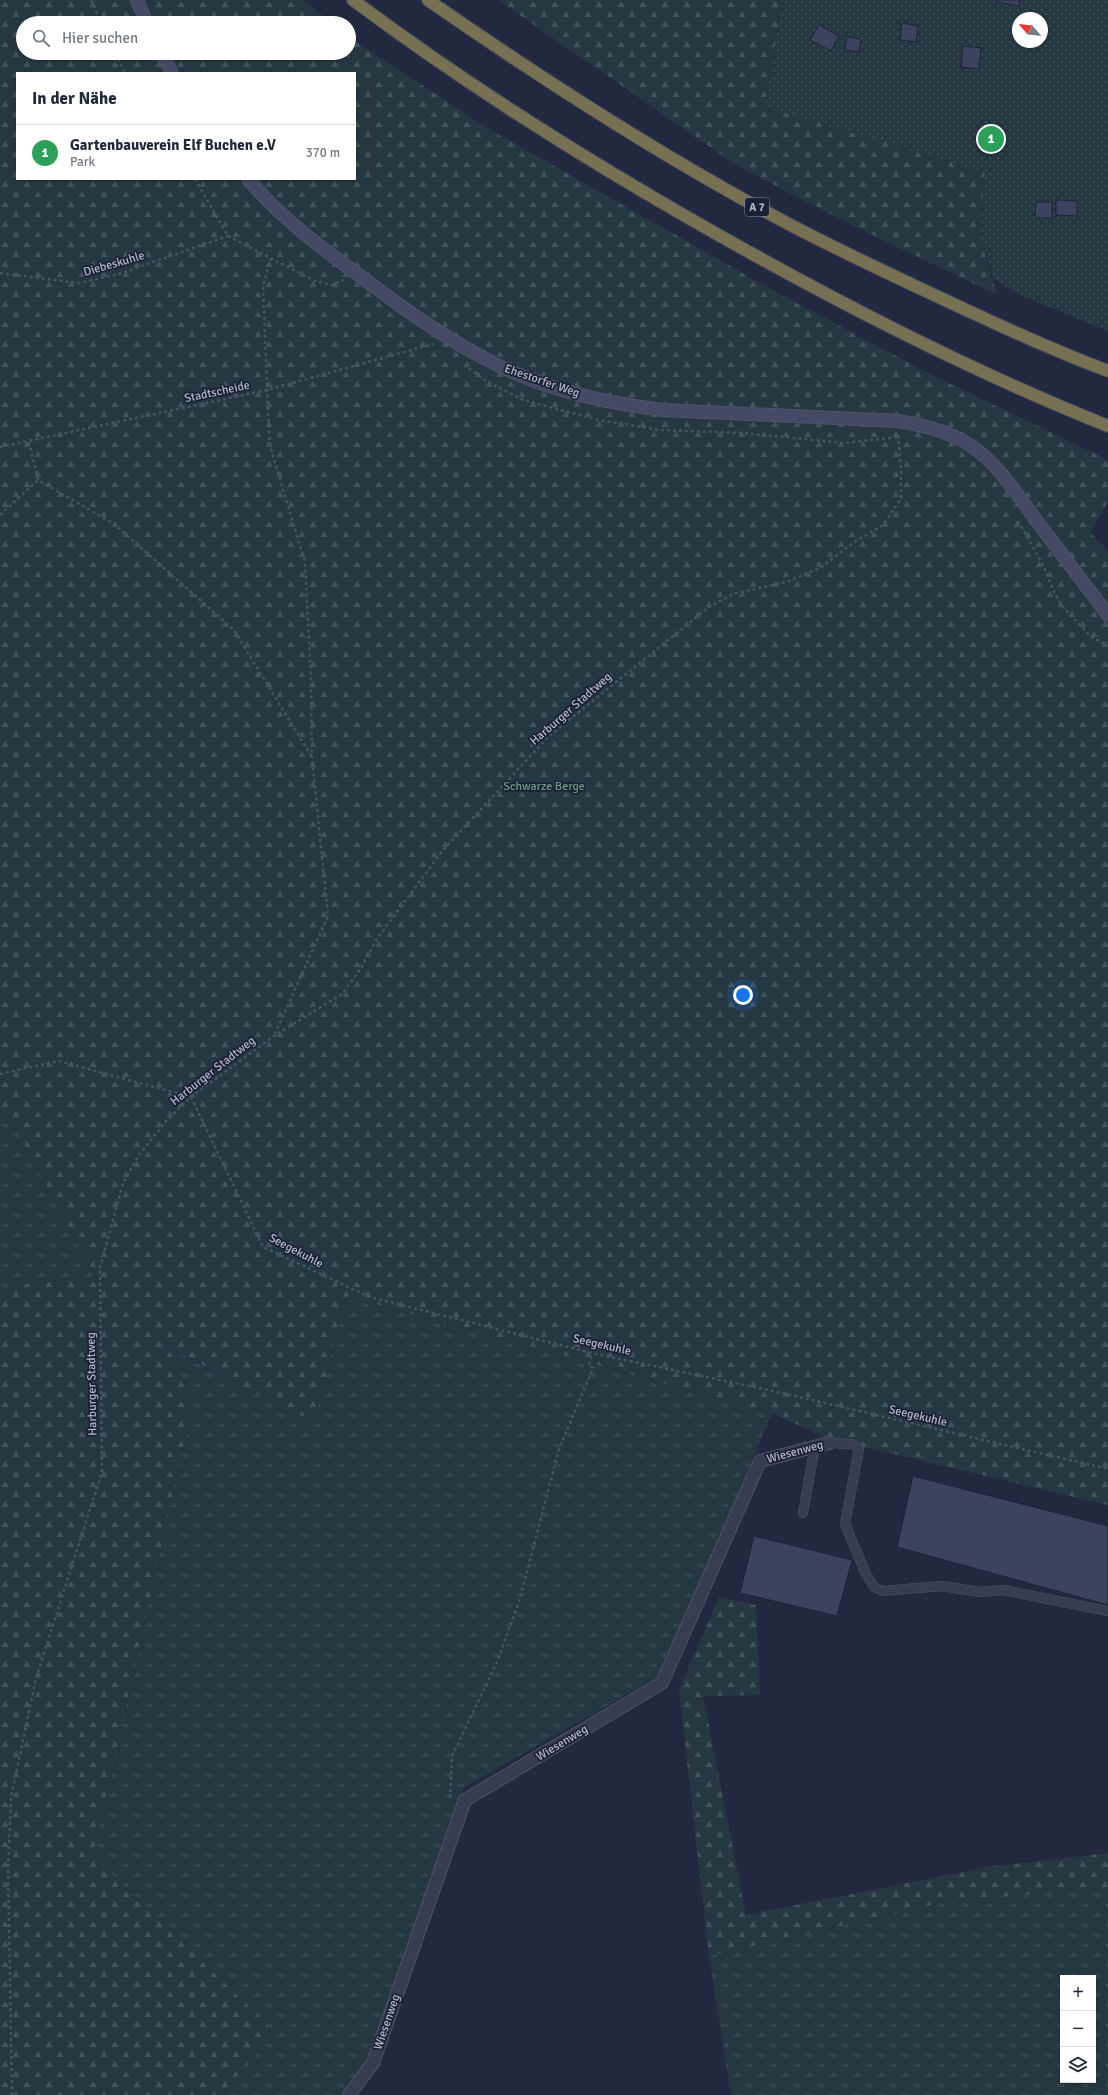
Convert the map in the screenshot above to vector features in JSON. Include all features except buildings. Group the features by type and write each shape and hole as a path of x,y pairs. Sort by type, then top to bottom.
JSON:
{"highway":[{"path":"353,0 484,92 597,165 679,213 832,299 928,347 1045,400 1108,426"},
{"name":"A 7","path":"428,0 507,55 640,139 772,215 857,259 1006,329 1108,371"}],"main road":[{"path":"137,0 144,16"},
{"path":"165,60 171,72"},
{"name":"Ehestorfer Weg","path":"249,180 287,219 398,304 441,334 485,359 518,374 551,386 600,399 643,408 898,421 947,433 965,442 980,452 1013,489 1108,615"}],"street":[{"name":"Wiesenweg","path":"349,2095 373,2064 465,1800 662,1684 760,1461 829,1443"}],"lane":[{"path":"829,1443 852,1444 859,1449 845,1524 866,1574 874,1587 883,1591 942,1586 980,1592 1003,1590 1108,1611"},
{"path":"803,1513 814,1446"}],"path":[{"path":"91,0 98,16"},
{"path":"119,60 125,72"},
{"path":"196,180 228,236 324,284 337,284 344,279"},
{"name":"Diebeskuhle","path":"0,273 79,283 119,274 228,236"},
{"path":"271,258 263,286 269,434 272,453 305,562 311,681 312,758 328,916 274,1036"},
{"name":"Stadtscheide","path":"0,447 267,390 436,343"},
{"name":"Harburger Stadtweg","path":"12,2095 8,1869 11,1798 36,1678 102,1472 100,1268 123,1183 143,1149 166,1121 191,1098 274,1036 342,994 361,968 376,940 444,849 548,737 709,607 733,594 786,582 820,568 853,543 883,525 901,499 902,471 898,437"},
{"path":"29,442 38,480 114,524 234,630 312,758"},
{"path":"0,515 38,480"},
{"path":"1015,515 1043,565 1055,594 1063,607 1090,636 1108,646"},
{"path":"0,1074 59,1061 191,1098"},
{"name":"Seegekuhle","path":"191,1098 263,1247 370,1298 592,1352 782,1393 1108,1469"},
{"path":"449,1804 452,1756 497,1662 517,1608 559,1450 593,1368 589,1366 592,1352"}],"green space":[{"name":"Schwarze Berge","path":"0,0 303,0 322,16 16,16 16,60 356,60 356,42 489,129 776,292 930,374 1108,460 1108,501 1091,533 1108,552 1108,1505 826,1438 772,1413 346,1296 314,1422 168,1347 193,1403 93,1856 274,2031 221,2095 0,2095 0,1287 96,1277 10,1118 0,1121"},
{"path":"498,0 783,0 765,106 985,172 980,237 997,295 856,227 739,167"},
{"path":"783,0 1108,0 1108,331 1020,295 994,279 980,237 985,172 765,107"},
{"path":"10,1118 96,1277 0,1287 0,1121"},
{"path":"346,1296 772,1413 661,1675 463,1788 373,2055 343,2095 221,2095 274,2031 93,1856 193,1403 167,1347 314,1422"},
{"path":"719,1597 756,1605 760,1695 703,1696 746,1915 988,1867 1108,1853 1108,1888 950,1901 709,1956 679,1690"},
{"path":"1108,1888 1108,2095 731,2095 709,1956 950,1901"}],"place":[{"name":"Gartenbauverein Elf Buchen e.V","path":"991,139"}]}
